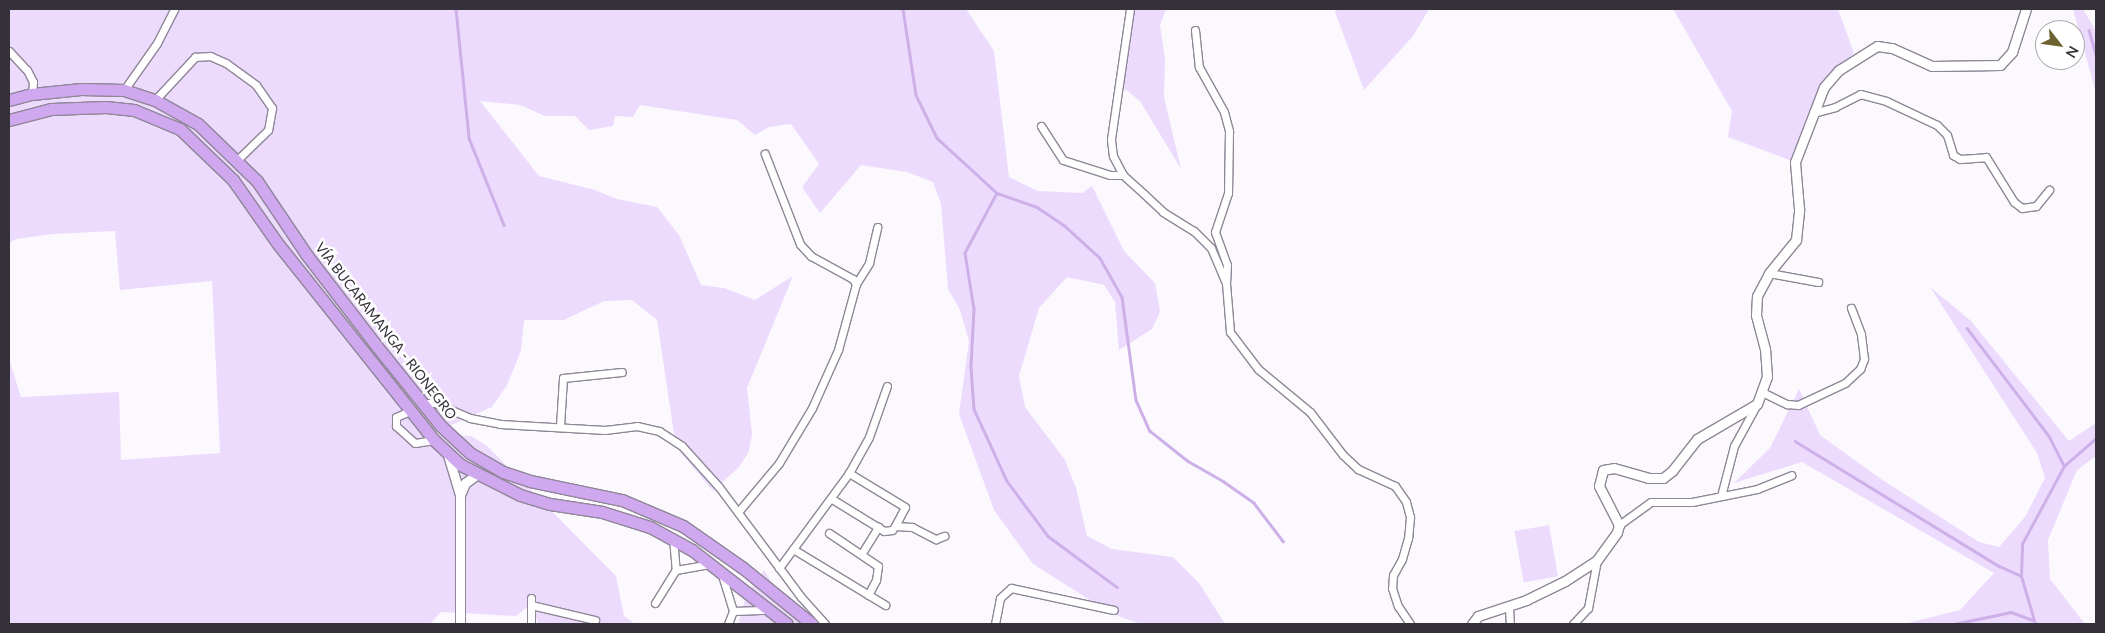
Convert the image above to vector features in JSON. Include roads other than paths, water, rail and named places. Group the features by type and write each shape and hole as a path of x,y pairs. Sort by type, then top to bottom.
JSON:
{"highway":[{"name":"VÍA BUCARAMANGA - RIONEGRO","path":"9,100 32,94 81,89 124,90 155,100 198,124 237,160 267,195 306,254 441,426 462,446 503,472 530,481 622,500 683,526 743,568 812,624"},
{"name":"VÍA BUCARAMANGA - RIONEGRO","path":"9,120 51,110 106,107 134,110 180,129 206,150 233,180 278,244 448,455 476,475 520,495 550,504 625,518 672,538 710,564 787,624"}],"street":[{"path":"124,90 157,43 174,9"},
{"path":"1130,9 1111,140 1113,156 1123,175 1163,212 1194,231 1211,248 1226,283"},
{"path":"1721,496 1734,446 1757,404 1766,377 1765,349 1756,315 1757,296 1769,273 1789,251 1797,236 1796,162 1813,112 1824,87 1839,70 1877,46 1892,48 1932,66 2000,65 2012,52 2026,9"},
{"path":"1195,30 1199,67 1224,112 1229,131 1228,193 1215,232 1227,265 1226,283 1230,332 1258,369 1310,412 1343,455 1358,469 1395,486 1406,502 1410,517 1408,538 1402,559 1393,575 1392,588 1398,606 1410,624"},
{"path":"9,51 27,70 33,82 32,94"},
{"path":"155,100 195,57 210,56 226,63 256,85 272,108 268,130 237,160"},
{"path":"1813,112 1835,107 1860,94 1886,101 1937,125 1947,134 1953,155 1960,159 1986,157 2014,202 2022,208 2036,206 2049,190"},
{"path":"1041,126 1063,160 1110,175 1123,175"},
{"path":"765,154 800,244 811,256 853,278 856,284"},
{"path":"738,512 779,463 812,408 838,350 856,284 869,263 877,226"},
{"path":"1769,273 1818,282"},
{"path":"1762,392 1787,404 1798,405 1845,383 1860,369 1864,359 1861,334 1851,308"},
{"path":"560,426 563,378 622,372"},
{"path":"779,568 832,499 849,473 869,437 887,386"},
{"path":"423,403 435,403 481,421 605,430 637,426 659,431 682,446 738,512 779,568 825,624"},
{"path":"1472,624 1478,616 1509,607 1565,581 1597,560 1618,532 1619,525 1601,495 1599,486 1603,470 1614,468 1648,478 1663,478 1672,471 1697,439 1757,404"},
{"path":"412,410 396,417 396,426 415,444 434,440"},
{"path":"448,455 460,495 460,624"},
{"path":"832,499 888,532 895,526 905,507 849,473"},
{"path":"460,495 465,483 476,475"},
{"path":"1619,525 1651,502 1692,502 1757,489 1791,475"},
{"path":"895,526 899,529 912,527 936,539 944,536"},
{"path":"862,553 878,527"},
{"path":"829,533 862,553 878,566 876,580 868,595"},
{"path":"655,602 676,570 672,538"},
{"path":"793,549 885,605"},
{"path":"1573,624 1588,608 1597,560"},
{"path":"676,570 710,564"},
{"path":"722,573 733,611 728,624"},
{"path":"995,624 1000,598 1011,588 1114,610"},
{"path":"531,624 531,602 595,620"},
{"path":"1509,607 1510,624"},
{"path":"733,611 769,610"}],"waterway":[{"path":"456,9 469,138 504,225"},
{"path":"903,9 916,95 937,138 997,193 1037,207 1065,226 1100,258 1122,297 1136,400 1150,431 1188,461 1223,481 1254,503 1283,541"},
{"path":"2089,30 2096,54"},
{"path":"997,193 965,253 974,309 971,367 974,409 1007,481 1048,536 1117,587"},
{"path":"1967,328 2049,436 2064,465"},
{"path":"2035,624 2021,576 2022,544 2064,466 2096,438"},
{"path":"1795,441 1999,566 2021,576"},
{"path":"1954,624 2011,612 2033,620"}]}
